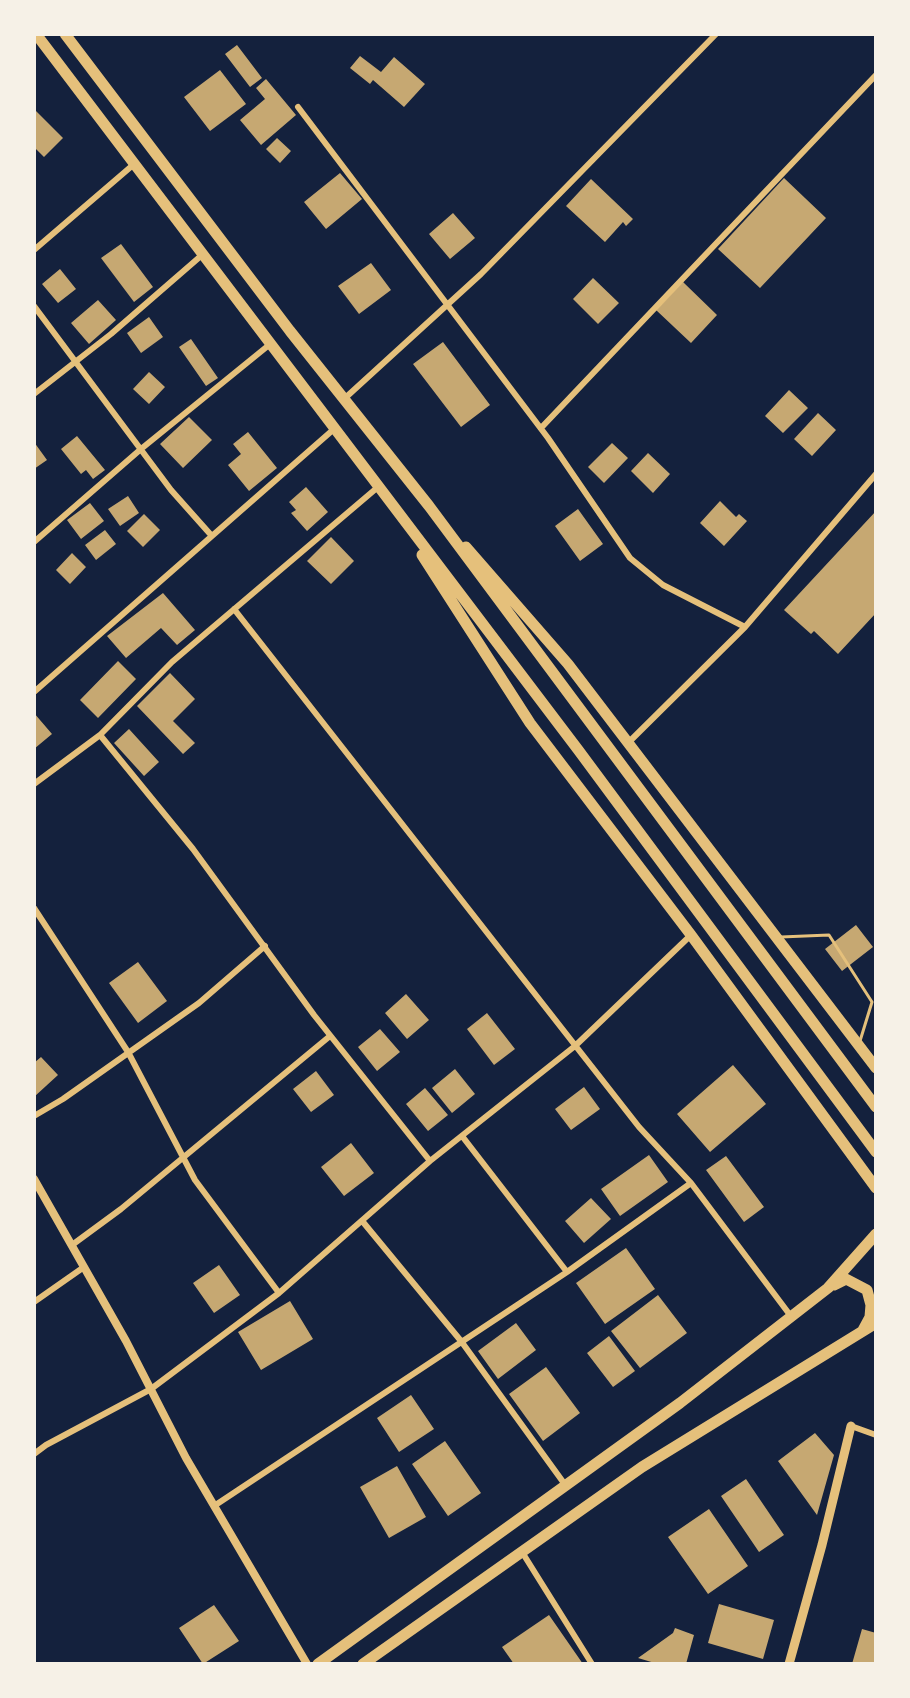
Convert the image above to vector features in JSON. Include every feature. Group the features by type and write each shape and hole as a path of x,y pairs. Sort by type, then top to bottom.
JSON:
{"highway":[{"path":"36,34 579,751 876,1152"},
{"path":"65,34 429,506 876,1107"},
{"path":"378,487 530,723 691,935 876,1188"},
{"path":"429,506 515,599 629,742 731,881 876,1068"},
{"path":"828,1288 876,1234"},
{"path":"318,1664 680,1403 828,1288 846,1279 867,1290 870,1317 863,1330"},
{"path":"363,1664 642,1467 863,1330 876,1325"}],"main road":[{"path":"789,1664 851,1426"}],"street":[{"path":"344,399 448,305 716,34"},
{"path":"541,428 876,75"},
{"path":"298,107 541,428 630,558 663,585 745,627"},
{"path":"34,250 133,165"},
{"path":"34,394 202,255"},
{"path":"34,306 171,490 211,535"},
{"path":"34,542 141,449 269,345"},
{"path":"34,680 37,690 334,429"},
{"path":"629,742 745,627 876,474"},
{"path":"34,784 100,735 172,662 378,487"},
{"path":"234,609 639,1127 691,1183 790,1315"},
{"path":"100,735 193,849 330,1036 430,1161"},
{"path":"34,908 128,1052 195,1180 279,1293"},
{"path":"34,1454 151,1389 279,1293 430,1161 575,1046 691,935"},
{"path":"34,1116 199,1003 265,946"},
{"path":"72,1245 121,1209 330,1036"},
{"path":"462,1136 567,1272"},
{"path":"34,1179 214,1506 307,1664"},
{"path":"214,1506 567,1272 691,1183"},
{"path":"363,1222 461,1341 566,1486"},
{"path":"34,1302 84,1267"},
{"path":"851,1426 876,1435"},
{"path":"522,1552 592,1664"}],"lane":[{"path":"776,937 829,935 872,1002 859,1045"}],"building":[{"path":"237,45 262,78 250,87 225,54"},
{"path":"360,56 381,72 394,57 425,84 404,107 373,80 370,84 350,68"},
{"path":"220,70 246,104 210,131 184,97"},
{"path":"266,79 296,115 261,145 240,120 265,99 256,88"},
{"path":"34,109 63,138 44,157 34,147"},
{"path":"277,138 291,151 280,163 266,149"},
{"path":"340,173 362,199 326,229 304,202"},
{"path":"784,178 826,218 760,288 718,249"},
{"path":"591,179 633,219 626,226 623,222 605,242 566,206"},
{"path":"453,213 475,238 450,259 429,234"},
{"path":"121,244 153,287 134,302 101,258"},
{"path":"371,263 391,290 359,314 338,286"},
{"path":"60,269 76,289 58,303 42,284"},
{"path":"593,278 619,303 598,324 573,299"},
{"path":"683,282 717,315 691,343 656,310"},
{"path":"98,300 116,320 89,344 71,323"},
{"path":"149,317 163,337 141,353 127,333"},
{"path":"191,339 218,378 206,386 179,347"},
{"path":"443,342 490,405 461,427 413,364"},
{"path":"149,372 165,387 149,404 133,389"},
{"path":"789,390 808,408 783,433 765,416"},
{"path":"818,413 836,430 812,456 794,439"},
{"path":"189,417 212,440 183,468 160,444"},
{"path":"248,432 277,468 249,491 228,465 241,454 233,444"},
{"path":"77,436 105,470 93,479 86,470 81,474 61,449"},
{"path":"34,442 47,460 34,469"},
{"path":"612,443 628,458 604,483 588,467"},
{"path":"648,453 670,474 653,493 631,471"},
{"path":"306,487 328,512 307,531 291,513 296,510 289,502"},
{"path":"128,496 139,513 120,526 108,509"},
{"path":"720,501 736,517 739,514 747,521 724,546 700,523"},
{"path":"90,503 104,521 81,539 67,520"},
{"path":"578,509 603,544 580,561 555,526"},
{"path":"876,511 876,613 838,654 814,631 811,634 784,610"},
{"path":"144,514 160,530 143,547 127,531"},
{"path":"105,530 116,544 96,560 85,545"},
{"path":"331,537 354,561 331,584 307,561"},
{"path":"72,553 86,567 70,584 56,570"},
{"path":"163,593 195,630 177,645 161,628 126,658 107,636"},
{"path":"118,661 136,679 98,718 80,700"},
{"path":"170,673 195,699 173,721 195,743 183,754 137,706"},
{"path":"34,713 52,734 34,749"},
{"path":"129,729 159,762 144,776 114,743"},
{"path":"856,925 873,947 842,971 825,949"},
{"path":"138,962 167,1001 138,1023 109,983"},
{"path":"406,994 429,1020 407,1039 385,1013"},
{"path":"487,1013 515,1049 494,1065 467,1029"},
{"path":"380,1029 400,1052 377,1071 358,1047"},
{"path":"41,1057 58,1075 34,1097 34,1063"},
{"path":"733,1065 766,1104 710,1152 677,1114"},
{"path":"455,1069 475,1094 452,1113 432,1088"},
{"path":"316,1071 334,1095 311,1112 293,1089"},
{"path":"584,1087 600,1109 571,1130 555,1109"},
{"path":"425,1088 448,1115 428,1131 406,1104"},
{"path":"351,1143 374,1173 344,1196 321,1167"},
{"path":"649,1155 668,1182 620,1216 601,1189"},
{"path":"726,1156 764,1207 744,1222 706,1170"},
{"path":"591,1198 611,1219 584,1243 565,1221"},
{"path":"626,1248 655,1289 605,1324 576,1283"},
{"path":"219,1265 240,1295 214,1313 193,1283"},
{"path":"658,1295 687,1333 640,1368 611,1331"},
{"path":"290,1301 313,1339 261,1370 238,1332"},
{"path":"516,1323 536,1350 498,1379 478,1351"},
{"path":"609,1336 635,1371 613,1387 587,1353"},
{"path":"546,1367 580,1413 543,1441 509,1394"},
{"path":"411,1395 434,1429 399,1452 377,1418"},
{"path":"815,1433 834,1455 817,1515 778,1461"},
{"path":"445,1441 481,1493 448,1516 412,1464"},
{"path":"397,1466 426,1517 389,1538 360,1487"},
{"path":"746,1479 784,1535 759,1552 721,1496"},
{"path":"709,1509 748,1566 708,1594 668,1537"},
{"path":"719,1604 774,1620 763,1659 708,1643"},
{"path":"214,1605 239,1641 203,1664 179,1628"},
{"path":"549,1615 583,1664 514,1664 502,1647"},
{"path":"675,1628 694,1635 686,1664 658,1664 638,1658 673,1633"},
{"path":"862,1629 876,1633 876,1664 852,1664"}]}
